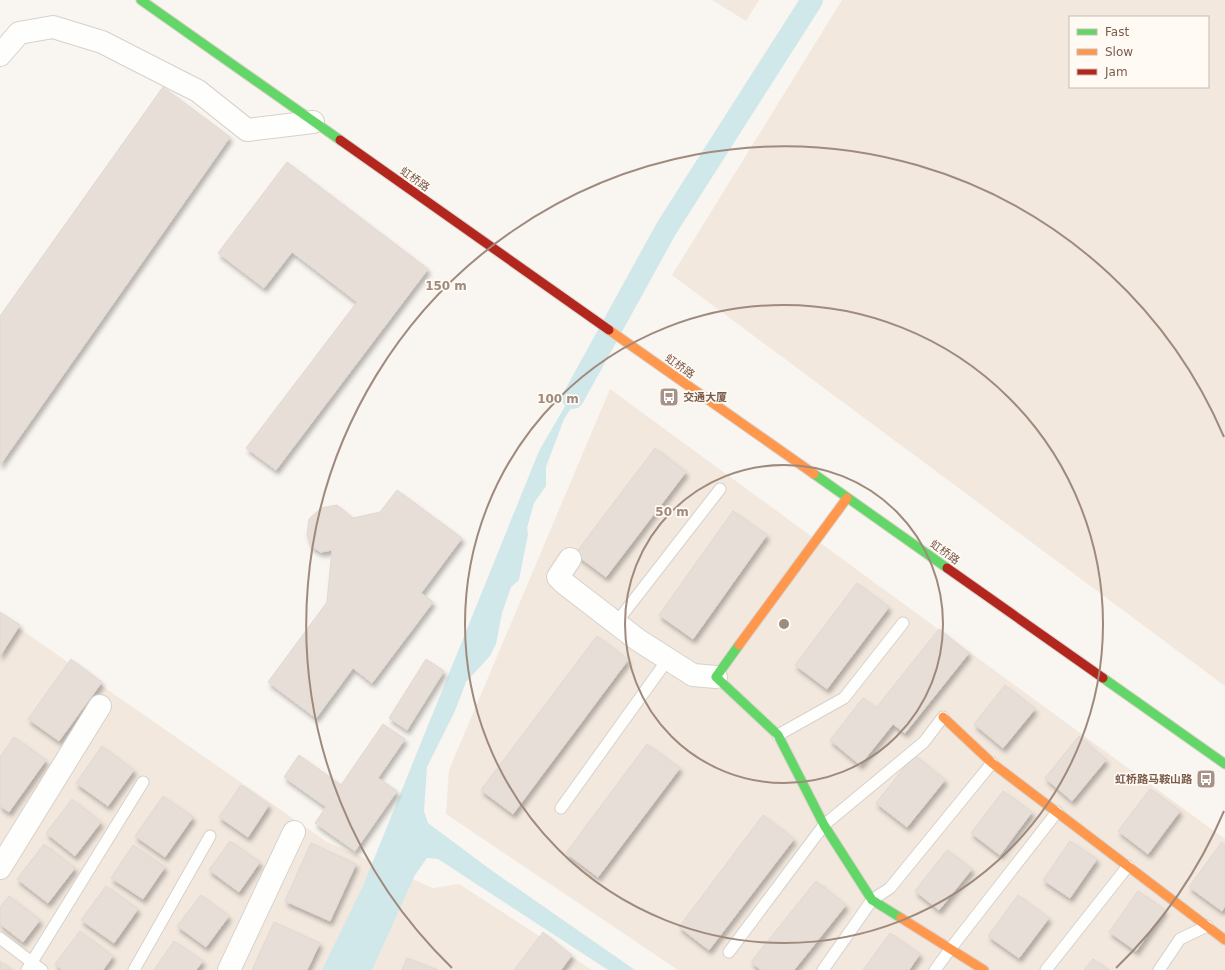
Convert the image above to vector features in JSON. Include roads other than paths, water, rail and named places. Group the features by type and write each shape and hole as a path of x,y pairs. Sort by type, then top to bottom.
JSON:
{"street":[{"name":"虹桥路","path":"141,0 1225,764"},
{"path":"0,55 19,33 53,27 102,42 198,91 247,130 313,122"},
{"path":"716,677 847,498"},
{"path":"570,559 558,577 638,640 693,675 716,677 778,735 824,825 872,900 984,970"},
{"path":"0,868 100,706"},
{"path":"943,717 992,763 1225,940"},
{"path":"229,970 294,832"}],"lane":[{"path":"616,623 720,489"},
{"path":"778,735 844,698 903,623"},
{"path":"562,808 668,659"},
{"path":"729,952 824,825 924,742 943,717"},
{"path":"823,970 872,900 890,888 992,763"},
{"path":"29,966 143,782"},
{"path":"935,970 950,948 1057,812"},
{"path":"134,970 210,836"},
{"path":"1046,970 1128,866"},
{"path":"1159,970 1180,939 1207,926"},
{"path":"0,938 29,966 42,970"}],"water":[{"path":"586,370 593,375 564,419 546,467 546,486 534,503 527,528 528,534 519,580 511,587 502,613 496,644 490,656 466,682 455,711 427,767 424,811 428,823 491,870 635,970 608,970 438,859 427,858 415,875 372,970 322,970 363,886 539,451"}],"waterway":[{"path":"573,398 666,229 812,0"}],"place":[{"name":"交通大厦","path":"669,397"},
{"name":"虹桥路马鞍山路","path":"1206,779"}]}
